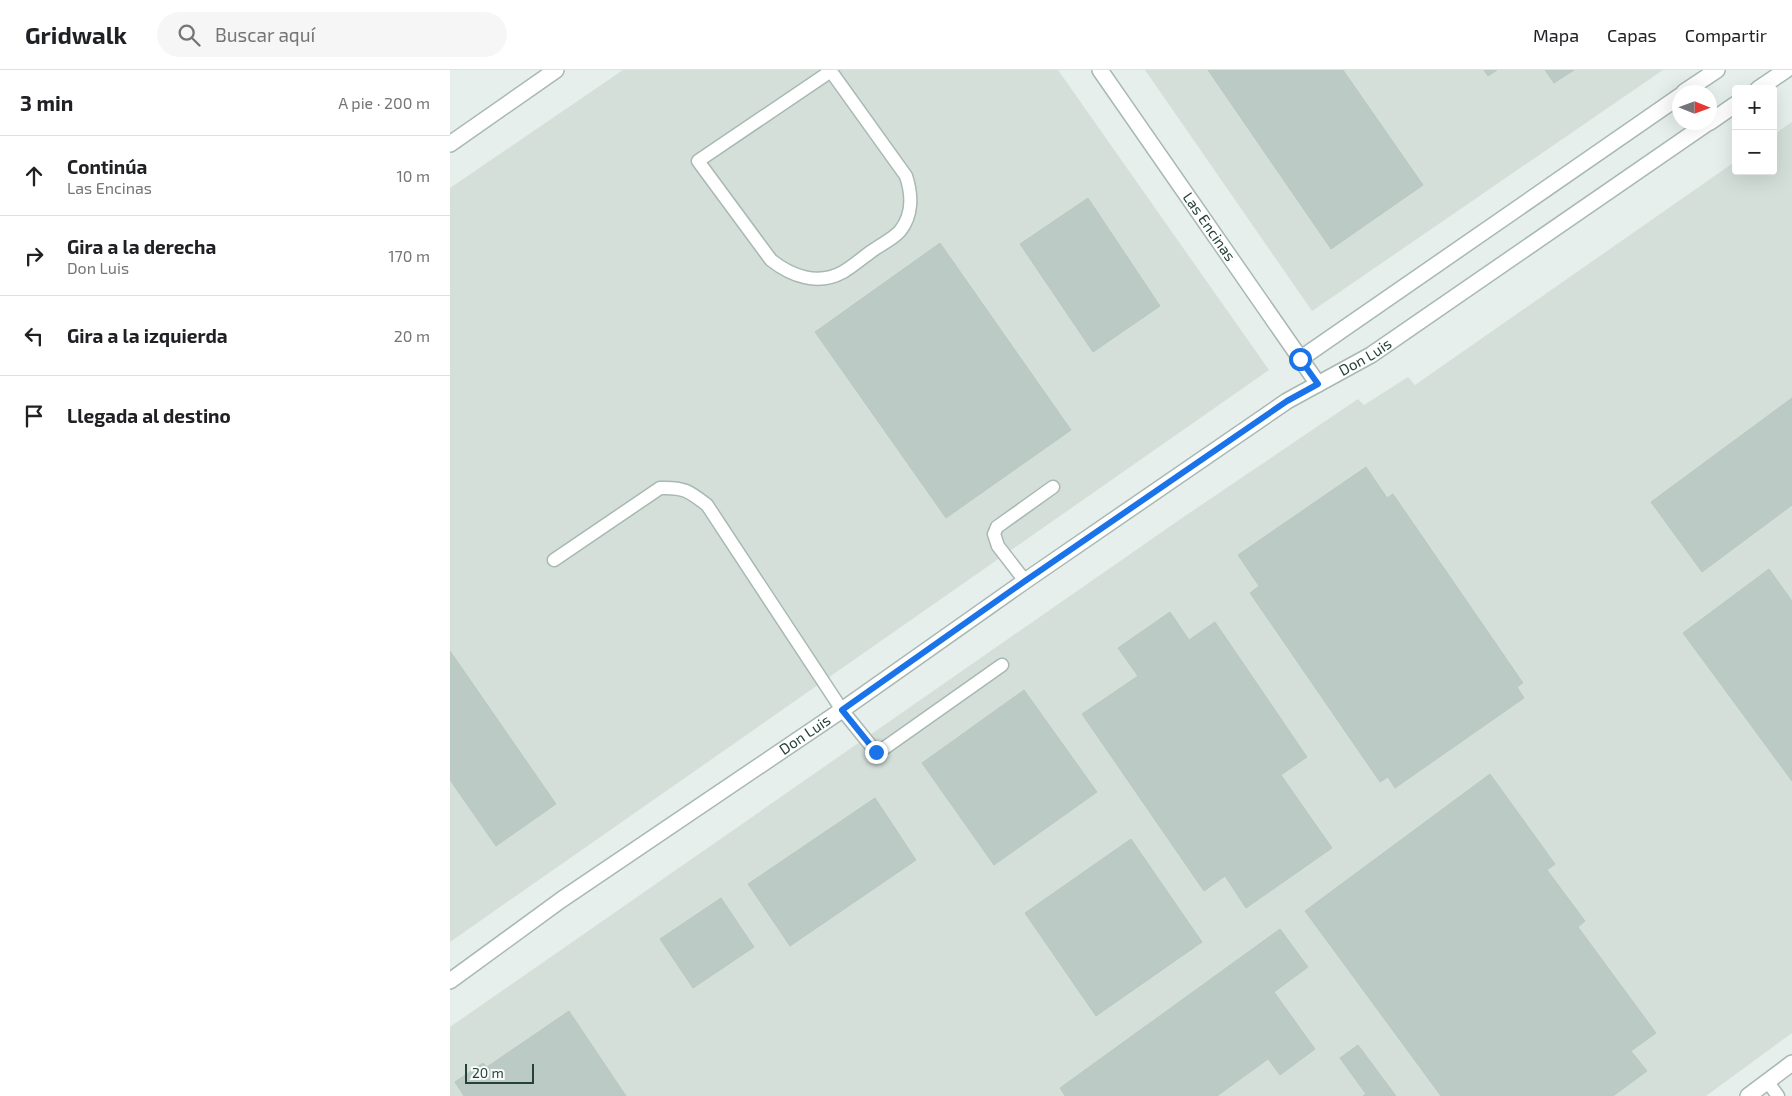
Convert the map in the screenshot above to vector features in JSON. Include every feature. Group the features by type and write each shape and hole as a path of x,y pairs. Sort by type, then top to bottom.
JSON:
{"street":[{"path":"450,144 556,70"},
{"name":"Las Encinas","path":"1100,70 1318,384"},
{"path":"1694,85 1717,70"},
{"path":"1764,85 1786,70"},
{"path":"1300,359 1672,102"},
{"name":"Don Luis","path":"1717,117 1732,107"},
{"name":"Don Luis","path":"450,981 561,900 842,710 1025,581 1287,401 1371,355 1697,130"},
{"path":"1748,1096 1792,1063"}],"lane":[{"path":"831,71 906,176 910,187 910,210 906,222 899,232 842,272 821,278 810,278 796,276 783,270 771,260 698,161 831,71"},
{"path":"554,560 660,488 675,487 690,492 707,505 842,710 876,752 1002,666"},
{"path":"1025,581 998,546 994,534 997,527 1053,487"},
{"path":"1768,1081 1778,1096"}],"shaded area":[{"path":"623,70 1058,70 1269,370 450,942 450,188"},
{"path":"1145,70 1663,70 1312,311"},
{"path":"1792,122 1792,1033 1706,1096 450,1096 450,1027 1182,518 1358,399 1364,405 1408,377 1415,385 1732,164 1732,175 1777,175 1777,132"}],"building":[{"path":"1208,70 1343,70 1423,185 1331,249"},
{"path":"1484,70 1497,70 1488,76"},
{"path":"1545,70 1574,70 1554,83"},
{"path":"1088,198 1160,306 1093,352 1020,244"},
{"path":"940,243 1071,430 946,518 815,332"},
{"path":"1792,398 1792,505 1702,572 1651,502"},
{"path":"1366,467 1387,498 1393,494 1523,683 1517,687 1524,698 1395,788 1388,777 1380,782 1250,593 1259,586 1238,555"},
{"path":"1769,569 1792,601 1792,781 1683,633"},
{"path":"1170,612 1189,640 1215,622 1307,757 1281,775 1332,848 1246,908 1225,876 1204,891 1082,714 1138,676 1118,648"},
{"path":"450,651 556,804 496,846 450,780"},
{"path":"1024,690 1097,792 994,865 922,763"},
{"path":"1490,774 1555,864 1547,870 1585,921 1578,927 1656,1033 1631,1051 1647,1071 1613,1096 1441,1096 1305,911"},
{"path":"875,798 916,860 790,946 748,884"},
{"path":"1131,839 1202,942 1096,1016 1025,913"},
{"path":"721,898 754,947 693,988 660,939"},
{"path":"1280,929 1308,967 1274,992 1315,1049 1280,1075 1268,1059 1217,1096 1065,1096 1060,1088"},
{"path":"569,1011 626,1096 464,1096 455,1082 483,1063 487,1067"},
{"path":"1358,1045 1396,1096 1363,1096 1366,1094 1340,1058"}],"route":[{"path":"876,752 842,710 1025,581 1287,401 1318,384 1300,359"}]}
